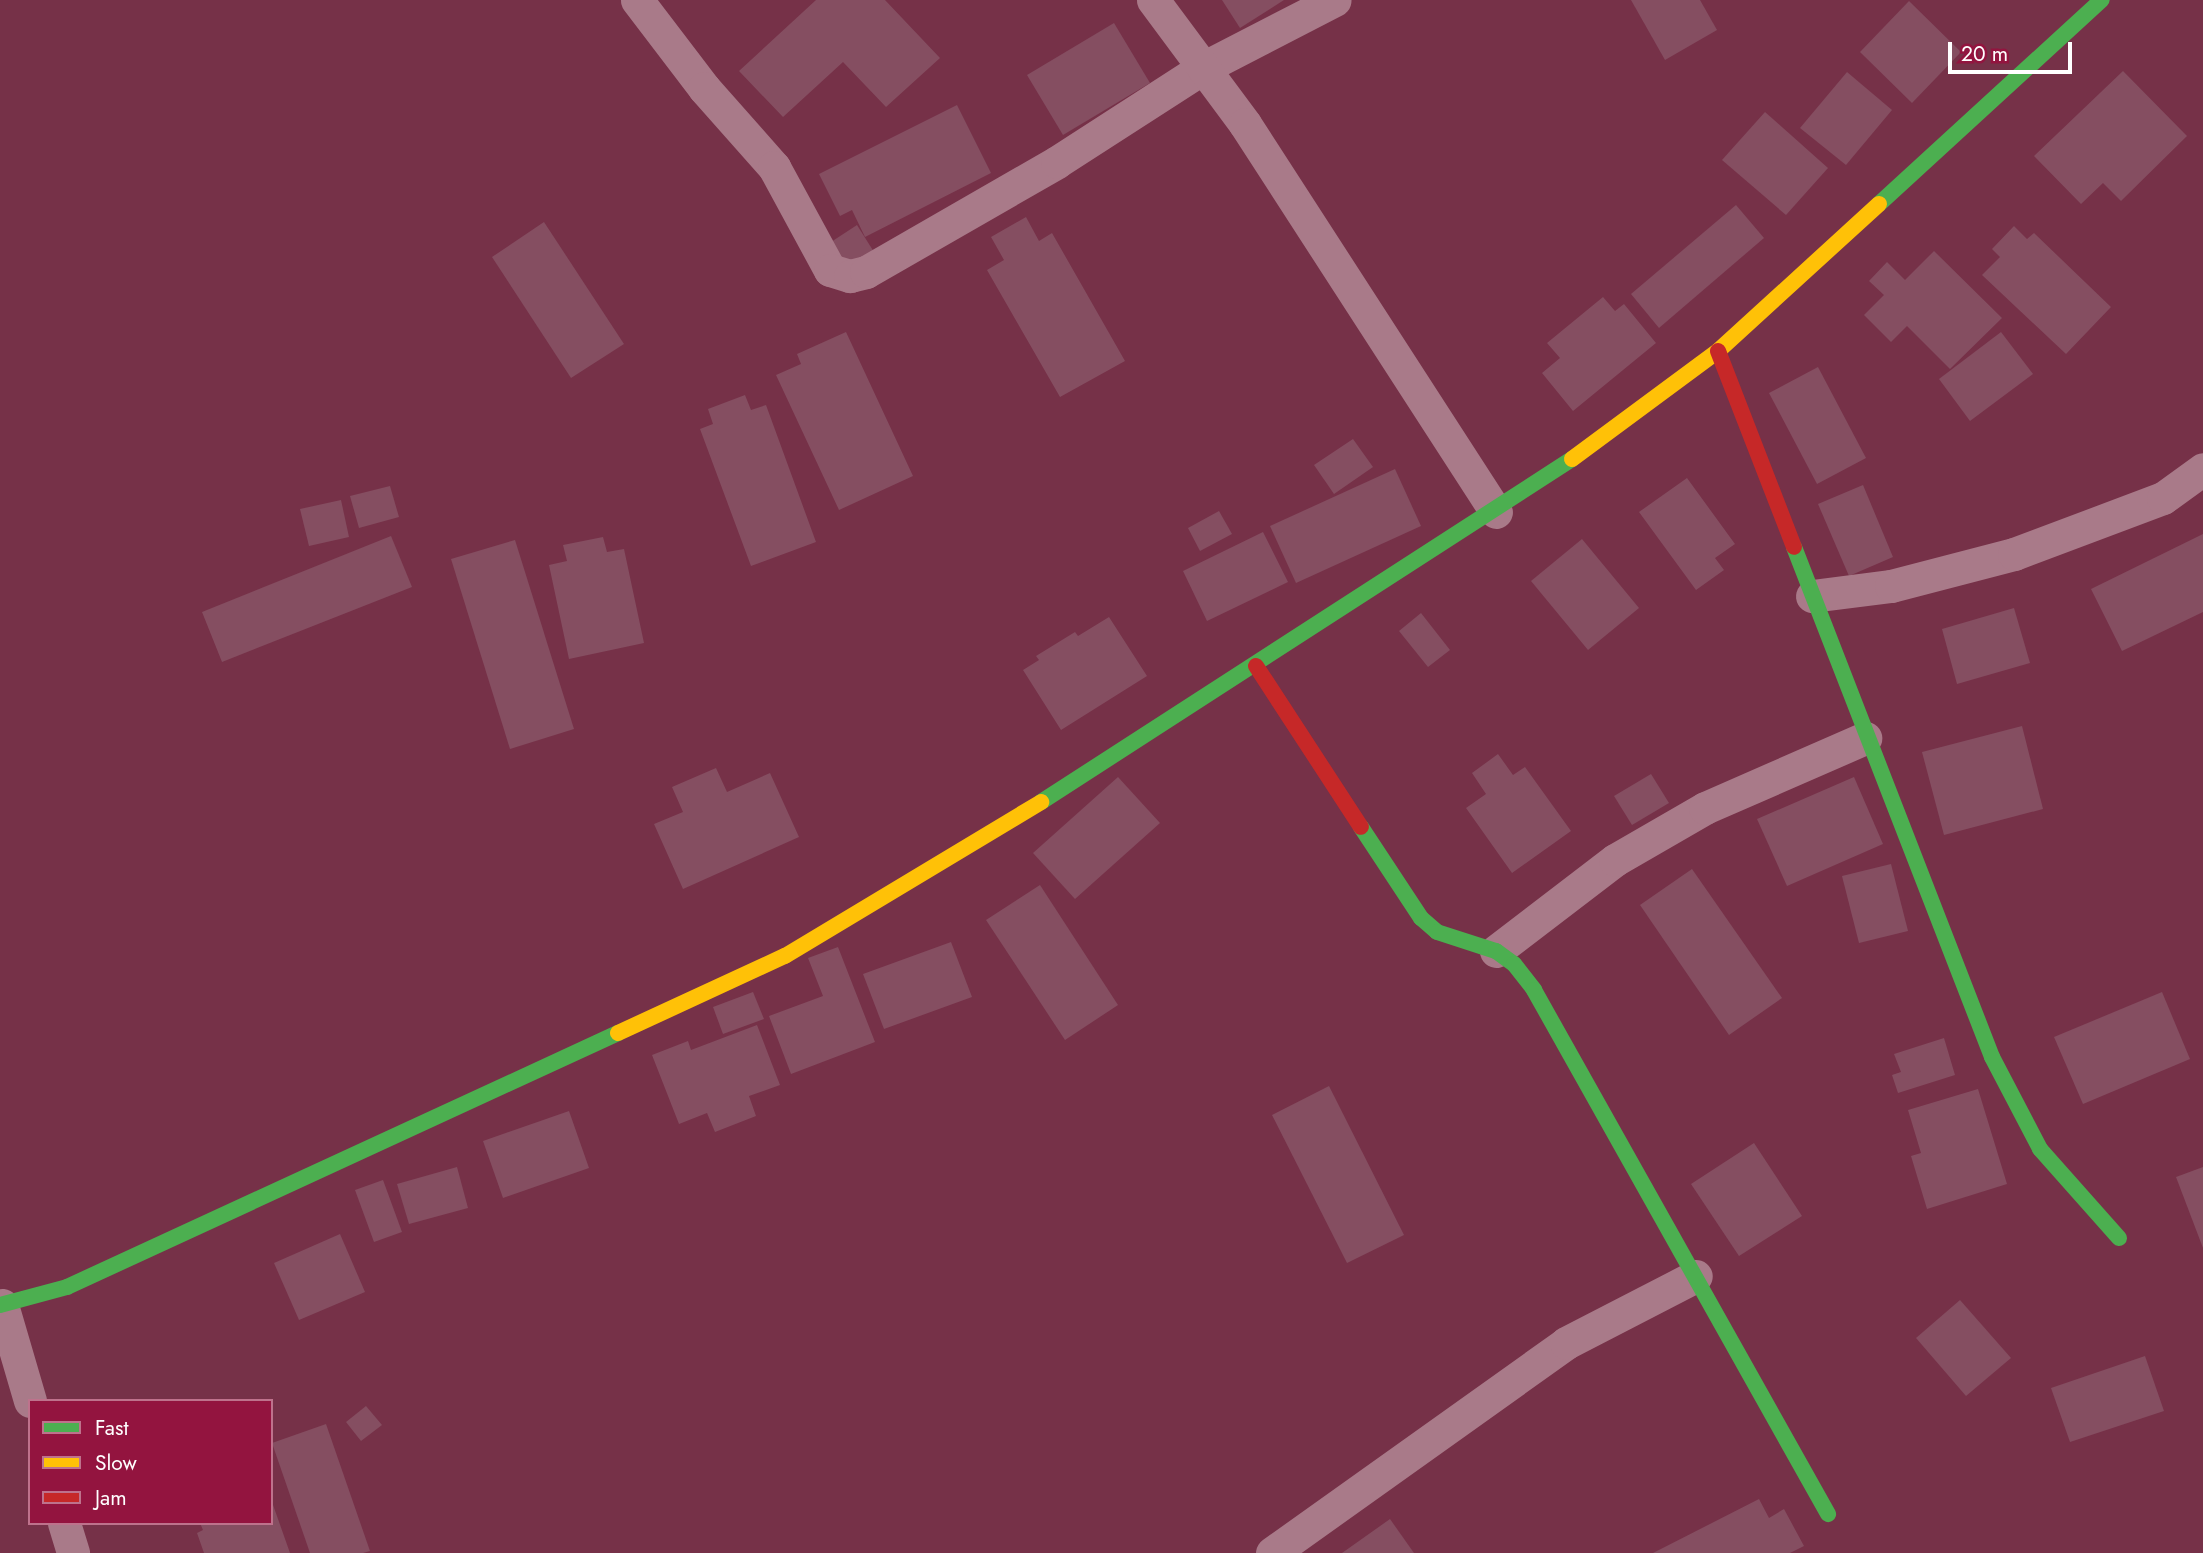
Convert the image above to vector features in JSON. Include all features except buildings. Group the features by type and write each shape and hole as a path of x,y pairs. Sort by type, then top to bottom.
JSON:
{"street":[{"path":"637,0 704,88 774,167 830,270 850,276 866,272 1057,162 1203,68 1335,0"},
{"path":"1153,0 1245,124 1496,513"},
{"path":"29,1399 1,1305 67,1287 785,957 1095,770 1496,513 1718,351 2102,0"},
{"path":"1718,351 1865,738 1992,1057 2040,1149 2119,1238"},
{"path":"1812,596 1891,586 2014,554 2163,498 2203,469"},
{"path":"1256,666 1421,918 1437,932 1496,951 1514,964 1535,990 1828,1514"},
{"path":"1496,951 1615,860 1694,814 1865,738"},
{"path":"1272,1553 1566,1343 1696,1276"},
{"path":"65,1525 73,1553"}],"traffic: fast":[{"path":"1879,204 2102,0"},
{"path":"1041,802 1572,459"},
{"path":"1794,547 1992,1057 2040,1149 2119,1238"},
{"path":"1361,827 1421,918 1437,932 1496,951 1514,964 1534,990 1828,1514"},
{"path":"0,1305 67,1287 618,1033"}],"traffic: slow":[{"path":"1572,459 1718,351 1879,204"},
{"path":"618,1033 785,956 1041,802"}],"traffic: jam":[{"path":"1718,351 1794,547"},
{"path":"1256,666 1361,827"}]}
